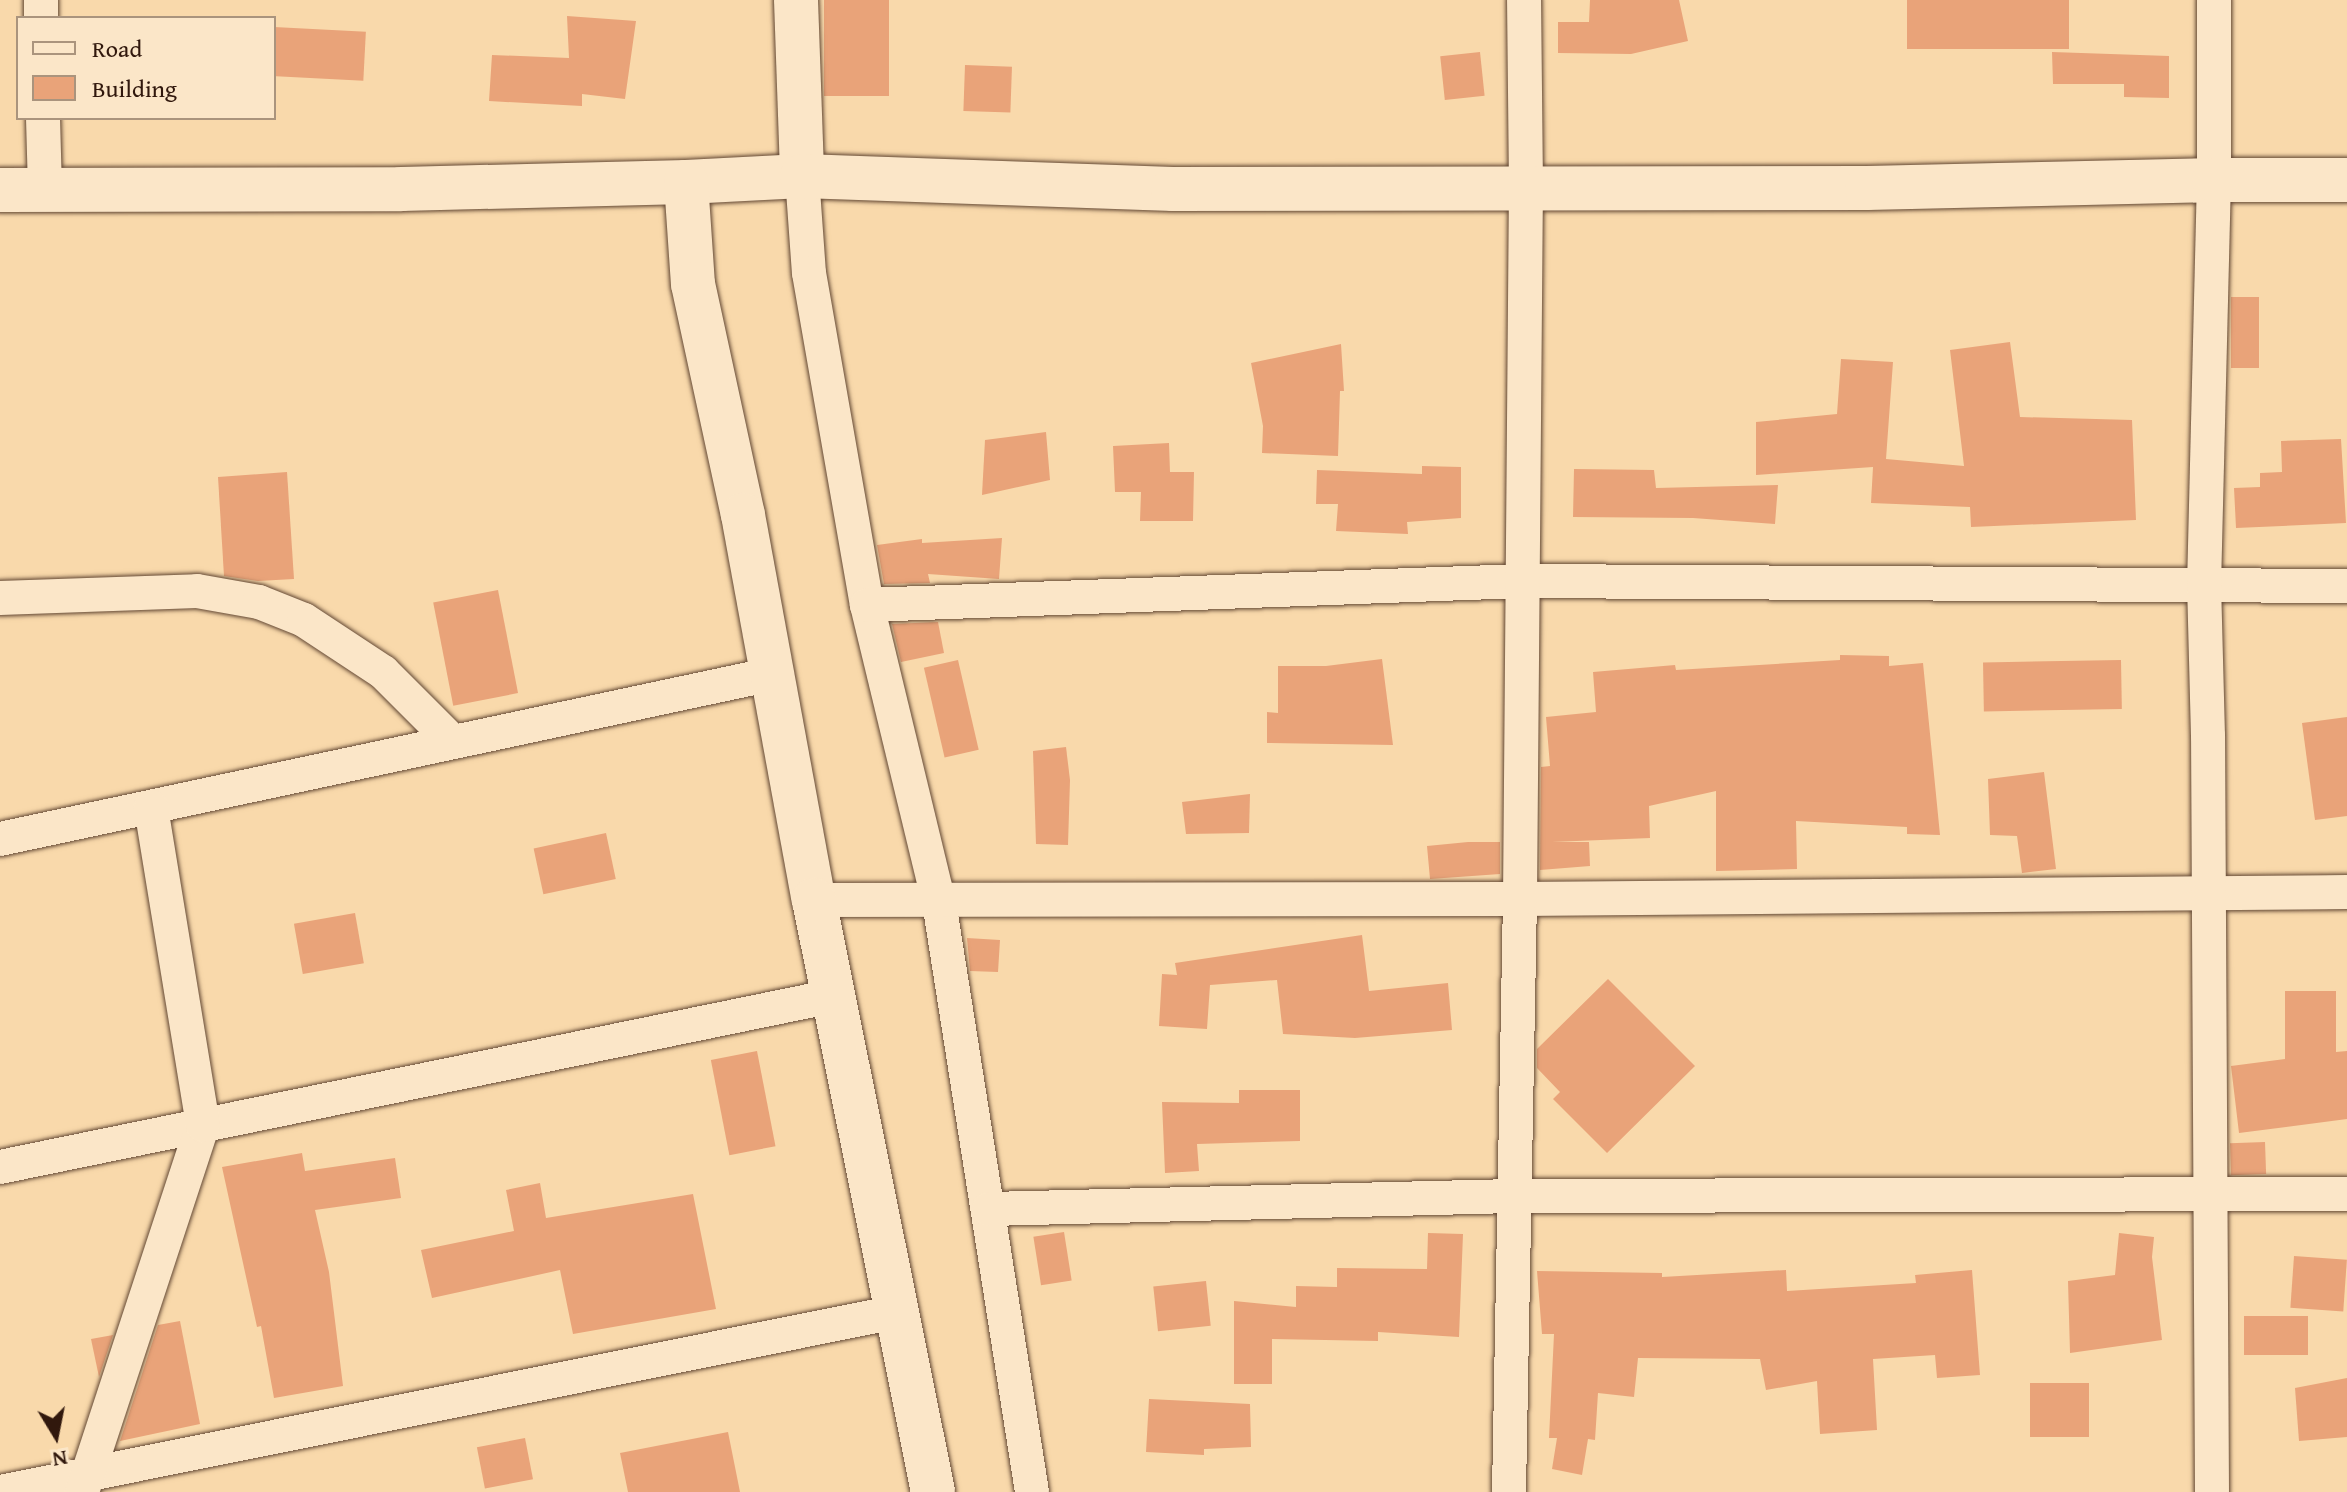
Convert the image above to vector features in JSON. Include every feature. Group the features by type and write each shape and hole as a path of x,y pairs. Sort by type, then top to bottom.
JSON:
{"street":[{"path":"796,0 809,273 867,605 939,902 1032,1492"},
{"path":"1509,1492 1520,899 1526,187 1524,0"},
{"path":"2212,1492 2208,736 2204,587 2214,180 2214,0"},
{"path":"43,120 45,189"},
{"path":"0,190 401,189 802,176 1173,189 1867,188 2347,180"},
{"path":"686,182 693,284 743,515 814,900 933,1492"},
{"path":"867,605 1523,581 2347,586"},
{"path":"0,598 197,591 259,602 304,620 383,672 453,742"},
{"path":"0,839 772,674"},
{"path":"85,1483 203,1125 151,807"},
{"path":"814,900 1520,899 2347,892"},
{"path":"0,1167 833,996"},
{"path":"989,1209 1515,1196 2347,1194"},
{"path":"0,1492 85,1483 896,1312"}],"building":[{"path":"824,0 889,0 889,96 824,96"},
{"path":"1590,0 1679,0 1688,41 1631,54 1558,53 1558,22 1589,22"},
{"path":"1907,0 2069,0 2069,49 1907,49"},
{"path":"567,16 636,21 625,99 582,94 582,106 489,101 492,55 569,58"},
{"path":"276,27 366,32 363,81 276,76"},
{"path":"1480,52 1485,96 1445,100 1440,56"},
{"path":"2052,52 2169,56 2169,98 2124,97 2124,84 2053,84"},
{"path":"965,65 1012,67 1010,113 963,111"},
{"path":"2231,297 2259,297 2259,368 2231,368"},
{"path":"2010,342 2020,417 2132,420 2136,520 1971,527 1970,507 1871,503 1873,467 1756,475 1756,422 1837,414 1841,359 1893,362 1886,459 1964,466 1950,350"},
{"path":"1341,344 1344,391 1340,391 1338,456 1262,453 1263,426 1251,363"},
{"path":"1046,432 1050,480 982,495 985,440"},
{"path":"2341,439 2346,523 2236,528 2234,488 2260,487 2260,473 2282,472 2281,441"},
{"path":"1169,443 1170,472 1194,472 1193,521 1140,521 1141,492 1115,492 1113,446"},
{"path":"1422,466 1461,467 1461,518 1407,522 1408,534 1336,531 1338,504 1316,504 1317,470 1422,474"},
{"path":"1574,469 1654,470 1656,488 1778,485 1775,524 1693,518 1573,517"},
{"path":"287,472 294,579 258,581 224,576 218,477"},
{"path":"1002,538 999,579 928,574 930,583 884,584 877,545 922,539 922,543"},
{"path":"498,590 518,693 453,706 433,603"},
{"path":"938,622 944,653 901,662 892,624"},
{"path":"1840,655 1889,656 1889,666 1923,663 1940,835 1907,834 1907,827 1796,821 1797,869 1716,871 1716,791 1649,806 1650,838 1552,842 1589,842 1590,866 1540,870 1541,767 1550,766 1546,717 1596,712 1593,672 1675,665 1676,670 1840,660"},
{"path":"1382,659 1393,745 1267,743 1267,712 1278,713 1278,666 1326,666"},
{"path":"958,660 979,750 945,758 924,668"},
{"path":"2121,660 2122,709 1984,711 1983,662"},
{"path":"2347,717 2347,816 2315,820 2302,723"},
{"path":"1066,747 1070,780 1068,845 1036,844 1033,751"},
{"path":"2044,772 2056,869 2022,873 2017,836 1990,835 1988,779"},
{"path":"1250,794 1249,833 1186,834 1182,802"},
{"path":"606,833 616,879 543,894 534,848"},
{"path":"1500,842 1500,874 1430,879 1427,846"},
{"path":"355,913 364,963 303,974 294,924"},
{"path":"1362,935 1369,991 1448,983 1452,1030 1355,1038 1283,1034 1277,980 1210,985 1207,1029 1159,1026 1162,974 1177,975 1175,963"},
{"path":"967,938 1000,940 998,972 970,971"},
{"path":"1608,979 1695,1066 1607,1153 1553,1099 1560,1092 1537,1068 1537,1049"},
{"path":"2285,991 2336,991 2336,1052 2347,1051 2347,1119 2239,1133 2231,1066 2285,1059"},
{"path":"757,1051 776,1146 729,1155 711,1060"},
{"path":"1239,1090 1300,1090 1300,1141 1197,1144 1199,1171 1165,1173 1162,1102 1239,1103"},
{"path":"2265,1142 2266,1174 2231,1175 2230,1143"},
{"path":"302,1153 305,1171 395,1158 401,1198 315,1210 329,1272 343,1386 274,1398 261,1326 257,1327 222,1167"},
{"path":"540,1183 546,1218 693,1194 716,1309 573,1334 560,1270 432,1298 421,1250 514,1231 506,1190"},
{"path":"1064,1232 1072,1280 1041,1285 1033,1237"},
{"path":"1428,1233 1463,1234 1459,1337 1378,1332 1378,1341 1272,1339 1272,1384 1234,1384 1234,1301 1296,1307 1296,1286 1337,1287 1337,1268 1427,1269"},
{"path":"2119,1233 2154,1237 2152,1257 2162,1340 2070,1353 2068,1281 2115,1275"},
{"path":"2294,1256 2347,1260 2343,1312 2290,1308"},
{"path":"1786,1270 1787,1291 1916,1283 1915,1275 1972,1270 1980,1375 1937,1378 1935,1355 1873,1359 1877,1430 1820,1434 1817,1381 1766,1390 1760,1359 1638,1358 1634,1397 1598,1393 1595,1440 1588,1439 1582,1475 1552,1469 1557,1438 1549,1438 1554,1334 1542,1334 1537,1271 1662,1273 1662,1277"},
{"path":"1206,1281 1211,1326 1158,1331 1153,1287"},
{"path":"2244,1316 2308,1316 2308,1355 2244,1355"},
{"path":"180,1321 200,1424 120,1441 158,1325"},
{"path":"113,1335 99,1377 91,1339"},
{"path":"2347,1378 2347,1437 2299,1441 2295,1388"},
{"path":"2030,1383 2089,1383 2089,1437 2030,1437"},
{"path":"1149,1399 1250,1404 1251,1447 1204,1449 1204,1455 1146,1452"},
{"path":"728,1432 740,1492 628,1492 620,1453"},
{"path":"525,1438 533,1479 485,1489 477,1447"}]}
